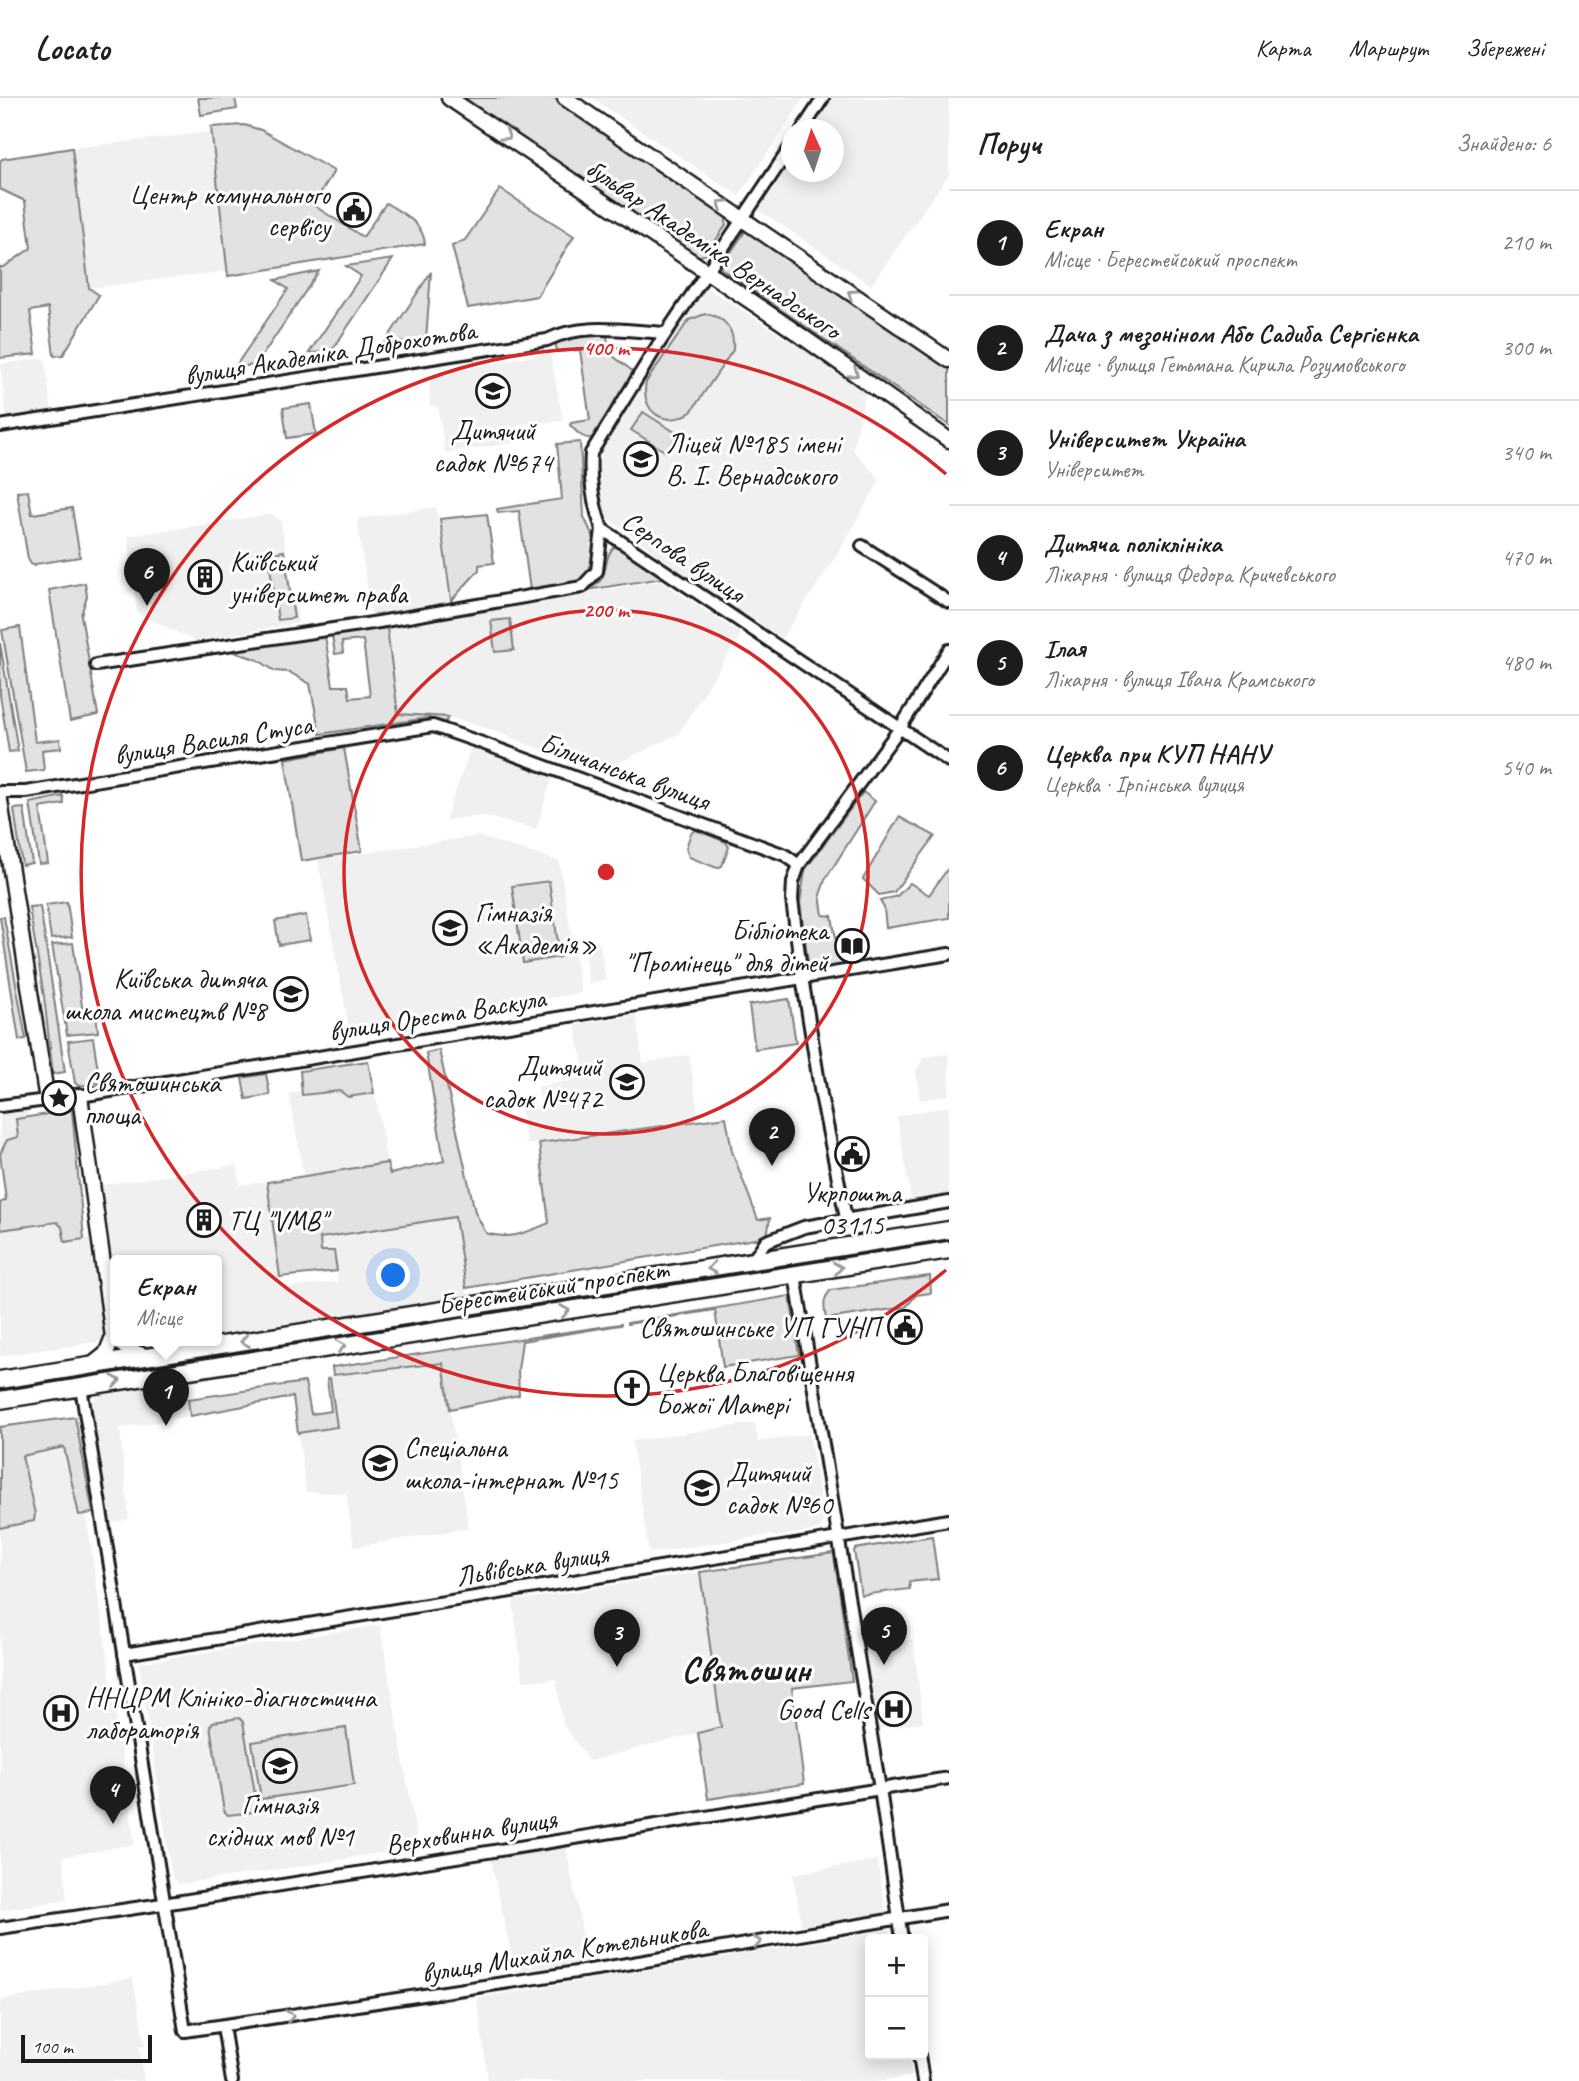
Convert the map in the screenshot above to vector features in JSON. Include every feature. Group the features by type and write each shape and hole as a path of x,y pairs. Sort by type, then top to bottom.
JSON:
{"main road":[{"name":"бульвар Академіка Вернадського","path":"449,98 707,271 949,440"},
{"name":"бульвар Академіка Вернадського","path":"565,98 949,360"},
{"path":"0,801 47,1100 80,1096 110,1304"},
{"name":"Берестейський проспект","path":"222,1345 949,1230"},
{"name":"Берестейський проспект","path":"0,1400 949,1250"},
{"path":"91,1366 106,1354 111,1346"},
{"path":"124,1346 148,1357"},
{"name":"Берестейський проспект","path":"0,1380 218,1346"}],"street":[{"path":"809,119 823,98"},
{"name":"Серпова вулиця","path":"781,161 666,333 591,453 594,508 601,529 949,761"},
{"name":"вулиця Академіка Доброхотова","path":"0,426 547,340 581,329 666,333"},
{"path":"96,665 379,622 582,587 597,571 601,529"},
{"path":"862,546 949,602"},
{"path":"846,1218 821,1095 802,977 792,900 793,882 799,866 900,728 949,650"},
{"name":"вулиця Василя Стуса","path":"0,792 26,792 75,785 433,726"},
{"name":"Біличанська вулиця","path":"433,726 785,855 799,866"},
{"name":"вулиця Ореста Васкула","path":"80,1096 949,954"},
{"path":"0,1106 47,1100"},
{"path":"752,1262 765,1242 804,1227 949,1202"},
{"path":"795,1275 901,1934"},
{"path":"81,1387 164,1903"},
{"name":"Львівська вулиця","path":"124,1654 949,1520"},
{"name":"Верховинна вулиця","path":"0,1928 949,1778"},
{"name":"вулиця Михайла Котельникова","path":"164,1903 185,2031 604,1968 949,1910"},
{"path":"223,2026 232,2081"},
{"path":"920,2060 923,2081"}],"shaded area":[{"path":"198,98 235,98 237,109 201,115"},
{"path":"460,98 557,98 726,211 726,225 707,254 694,258"},
{"path":"592,98 804,98 790,119 781,119 781,133 739,196"},
{"path":"832,98 949,98 949,174 871,285 757,209 781,173 781,182 844,182 844,119 818,119"},
{"path":"244,125 261,130 334,171 313,205 363,237 386,203 416,224 425,244 228,276 211,127"},
{"path":"211,132 228,271 89,288 72,148"},
{"path":"72,148 89,288 99,295 63,355 54,356 48,308 30,311 36,354 0,358 0,267 31,248 25,201 0,189 0,162 2,159"},
{"path":"500,189 574,236 537,296 468,308 452,246 465,240"},
{"path":"748,227 949,365 949,425 720,268"},
{"path":"393,259 331,352 309,353 361,276 346,266"},
{"path":"319,271 256,365 235,367 288,289 275,280"},
{"path":"431,272 426,340 384,344"},
{"path":"706,287 866,390 853,450 880,480 835,558 782,638 682,573 605,516 598,505 597,454"},
{"path":"705,314 718,318 727,325 732,336 733,350 691,412 672,419 656,415 647,402 646,382 689,320"},
{"path":"595,334 607,336 609,353 635,373 592,438 586,438 570,425 590,420 580,350 557,352 555,340"},
{"name":"Дитячий садок №674","path":"550,352 563,421 518,424 520,442 445,453 438,406 430,406 429,376"},
{"path":"45,358 52,414 7,421 0,364"},
{"path":"311,404 316,434 287,438 283,408"},
{"path":"643,412 678,434 666,452 631,430"},
{"path":"580,442 584,517 597,545 596,565 581,584 530,590 519,511 498,513 497,509 562,499 557,444"},
{"path":"28,491 32,514 72,508 80,557 35,566 31,564 17,492"},
{"path":"436,507 450,606 408,613 406,609 371,615 357,519"},
{"path":"272,514 281,521 298,623 195,641 137,613 128,536"},
{"path":"487,514 494,563 479,565 479,570 451,601 440,519"},
{"path":"616,545 669,577 587,590 601,580 608,556"},
{"path":"284,551 294,618 278,620 268,554"},
{"path":"661,581 741,634 678,734 600,772 486,728 448,717 398,714 387,628 405,625 418,618"},
{"path":"85,583 87,596 81,615 98,715 70,721 49,590"},
{"path":"510,619 514,650 495,652 491,621"},
{"path":"20,627 35,742 60,739 61,748 42,750 44,770 26,772 2,630"},
{"path":"387,628 398,714 448,717 446,722 428,718 320,734 310,684 289,672 275,671 258,660 217,646 325,636 333,686 348,686 350,698 370,696 363,640 342,642 343,653 335,654 332,635"},
{"path":"0,643 18,751 9,752 0,695"},
{"path":"344,748 362,851 301,861 285,759"},
{"path":"471,748 552,778 536,829 482,816 445,820"},
{"path":"863,792 875,801 825,880 820,895 823,915 832,916 836,939 845,938 849,964 809,970 800,903 805,870"},
{"path":"63,796 64,804 40,808 48,863 39,864 30,803"},
{"path":"24,808 32,863 22,865 14,809"},
{"path":"899,817 935,836 894,892 879,895 863,879"},
{"path":"696,830 726,842 729,847 722,866 717,868 689,857 686,848 691,833"},
{"name":"Гімназія «Академія»","path":"477,836 559,861 581,993 349,1029 318,860"},
{"path":"949,867 949,918 886,928 884,908 880,901 897,896 910,883 929,895"},
{"path":"549,881 560,957 523,963 512,886"},
{"path":"67,902 72,937 51,939 46,905"},
{"path":"40,906 65,1072 53,1074 29,907"},
{"path":"306,915 310,940 279,945 275,921"},
{"path":"0,917 4,917 26,1039 19,1040"},
{"path":"73,943 83,1013 96,1012 98,1032 67,1035 52,945"},
{"path":"600,943 606,980 589,983 583,946"},
{"path":"789,999 796,1043 755,1049 749,1005"},
{"name":"Дитячий садок №472","path":"636,1015 643,1063 689,1055 699,1120 527,1145 521,1110 541,1107 538,1087 585,1077 575,1025"},
{"path":"93,1038 98,1070 103,1075 104,1082 79,1086 75,1083 68,1041"},
{"path":"439,1050 475,1212 486,1233 511,1236 549,1223 539,1143 726,1117 732,1151 758,1220 770,1218 767,1237 466,1288 455,1217 320,1238 321,1251 334,1251 337,1271 280,1277 267,1182 387,1163 390,1174 444,1161 426,1053"},
{"path":"949,1054 949,1095 920,1100 916,1070 924,1057"},
{"path":"368,1061 374,1093 348,1097 340,1091 302,1095 300,1071"},
{"path":"266,1074 270,1095 246,1099 242,1078"},
{"path":"373,1079 387,1163 304,1177 289,1093"},
{"path":"949,1106 949,1199 912,1205 897,1116"},
{"path":"28,1107 29,1117 16,1119 18,1137 0,1154 0,1110"},
{"path":"72,1110 84,1239 65,1242 62,1227 57,1222 0,1230 0,1203 6,1200 0,1154 7,1140 18,1137 16,1119"},
{"path":"237,1165 240,1185 267,1182 281,1288 338,1282 334,1251 320,1251 319,1238 455,1217 467,1295 222,1338 222,1255 110,1255 110,1285 96,1186"},
{"path":"57,1222 62,1227 65,1242 94,1237 105,1310 103,1341 0,1356 0,1230"},
{"path":"930,1276 931,1293 916,1295 906,1307 826,1319 825,1300 831,1290"},
{"path":"790,1296 799,1355 723,1367 715,1310 627,1324 627,1323"},
{"path":"621,1324 522,1341 518,1370 519,1395 450,1409 443,1363 333,1375 332,1367"},
{"name":"Спеціальна школа-інтернат №15","path":"443,1363 469,1528 354,1547 346,1493 306,1492 298,1433 337,1427 330,1375"},
{"path":"330,1378 337,1427 298,1433 293,1397 190,1416 188,1399 305,1382 311,1414 331,1411 327,1379"},
{"path":"185,1379 190,1416 120,1428 129,1519 109,1524 89,1406 96,1397 106,1392"},
{"path":"75,1417 93,1513 79,1515 64,1447 22,1456 35,1514 34,1521 0,1528 0,1427"},
{"name":"Дитячий садок №60","path":"755,1423 758,1442 809,1434 824,1519 819,1530 649,1553 632,1441"},
{"path":"71,1440 87,1520 135,1844 63,1857 67,1900 0,1910 0,1452"},
{"path":"932,1536 938,1579 909,1582 910,1589 861,1595 855,1549"},
{"path":"834,1553 852,1681 792,1688 804,1784 708,1799 698,1733 721,1727 700,1572"},
{"path":"700,1572 721,1727 589,1761 563,1724 556,1679 523,1681 513,1601"},
{"name":"Гімназія східних мов №1","path":"380,1625 418,1846 179,1884 172,1877 139,1663"},
{"path":"913,1639 923,1722 876,1730 862,1648"},
{"path":"239,1718 243,1722 257,1806 253,1812 228,1815 224,1811 210,1726 213,1722"},
{"path":"346,1728 354,1785 261,1799 252,1742"},
{"path":"566,1847 588,1961 515,1972 491,1860"},
{"path":"877,1860 886,1912 884,1915 802,1927 793,1874"},
{"path":"889,1930 890,1934 865,1934 865,2060 910,2060 912,2076 876,2081 488,2081 477,1998"},
{"path":"133,1978 145,2045 139,2046 144,2081 0,2081 0,2000"}],"place":[{"name":"Центр комунального сервісу","path":"354,210"},
{"name":"Дитячий садок №674","path":"493,391"},
{"name":"Ліцей №185 імені В. І. Вернадського","path":"641,459"},
{"name":"Київський університет права","path":"205,577"},
{"name":"Церква при КУП НАНУ","path":"147,606"},
{"name":"Гімназія «Академія»","path":"450,928"},
{"name":"Бібліотека \"Промінець\" для дітей","path":"852,946"},
{"name":"Київська дитяча школа мистецтв №8","path":"291,994"},
{"name":"Дитячий садок №472","path":"627,1082"},
{"name":"Святошинська площа","path":"59,1098"},
{"name":"Укрпошта 03115","path":"852,1154"},
{"name":"Дача з мезоніном Або Садиба Сергієнка","path":"772,1166"},
{"name":"ТЦ \"VMB\"","path":"204,1220"},
{"name":"Святошинське УП ГУНП","path":"905,1327"},
{"name":"Церква Благовіщення Божої Матері","path":"632,1388"},
{"name":"Екран","path":"166,1426"},
{"name":"Спеціальна школа-інтернат №15","path":"380,1463"},
{"name":"Дитячий садок №60","path":"702,1488"},
{"name":"Ілая","path":"884,1665"},
{"name":"Університет Україна","path":"617,1667"},
{"name":"Good Cells","path":"894,1709"},
{"name":"ННЦРМ Клініко-діагностична лабораторія","path":"61,1713"},
{"name":"Гімназія східних мов №1","path":"280,1766"},
{"name":"Дитяча поліклініка","path":"113,1824"}],"district":[{"name":"Святошин","path":"746,1669"}]}
